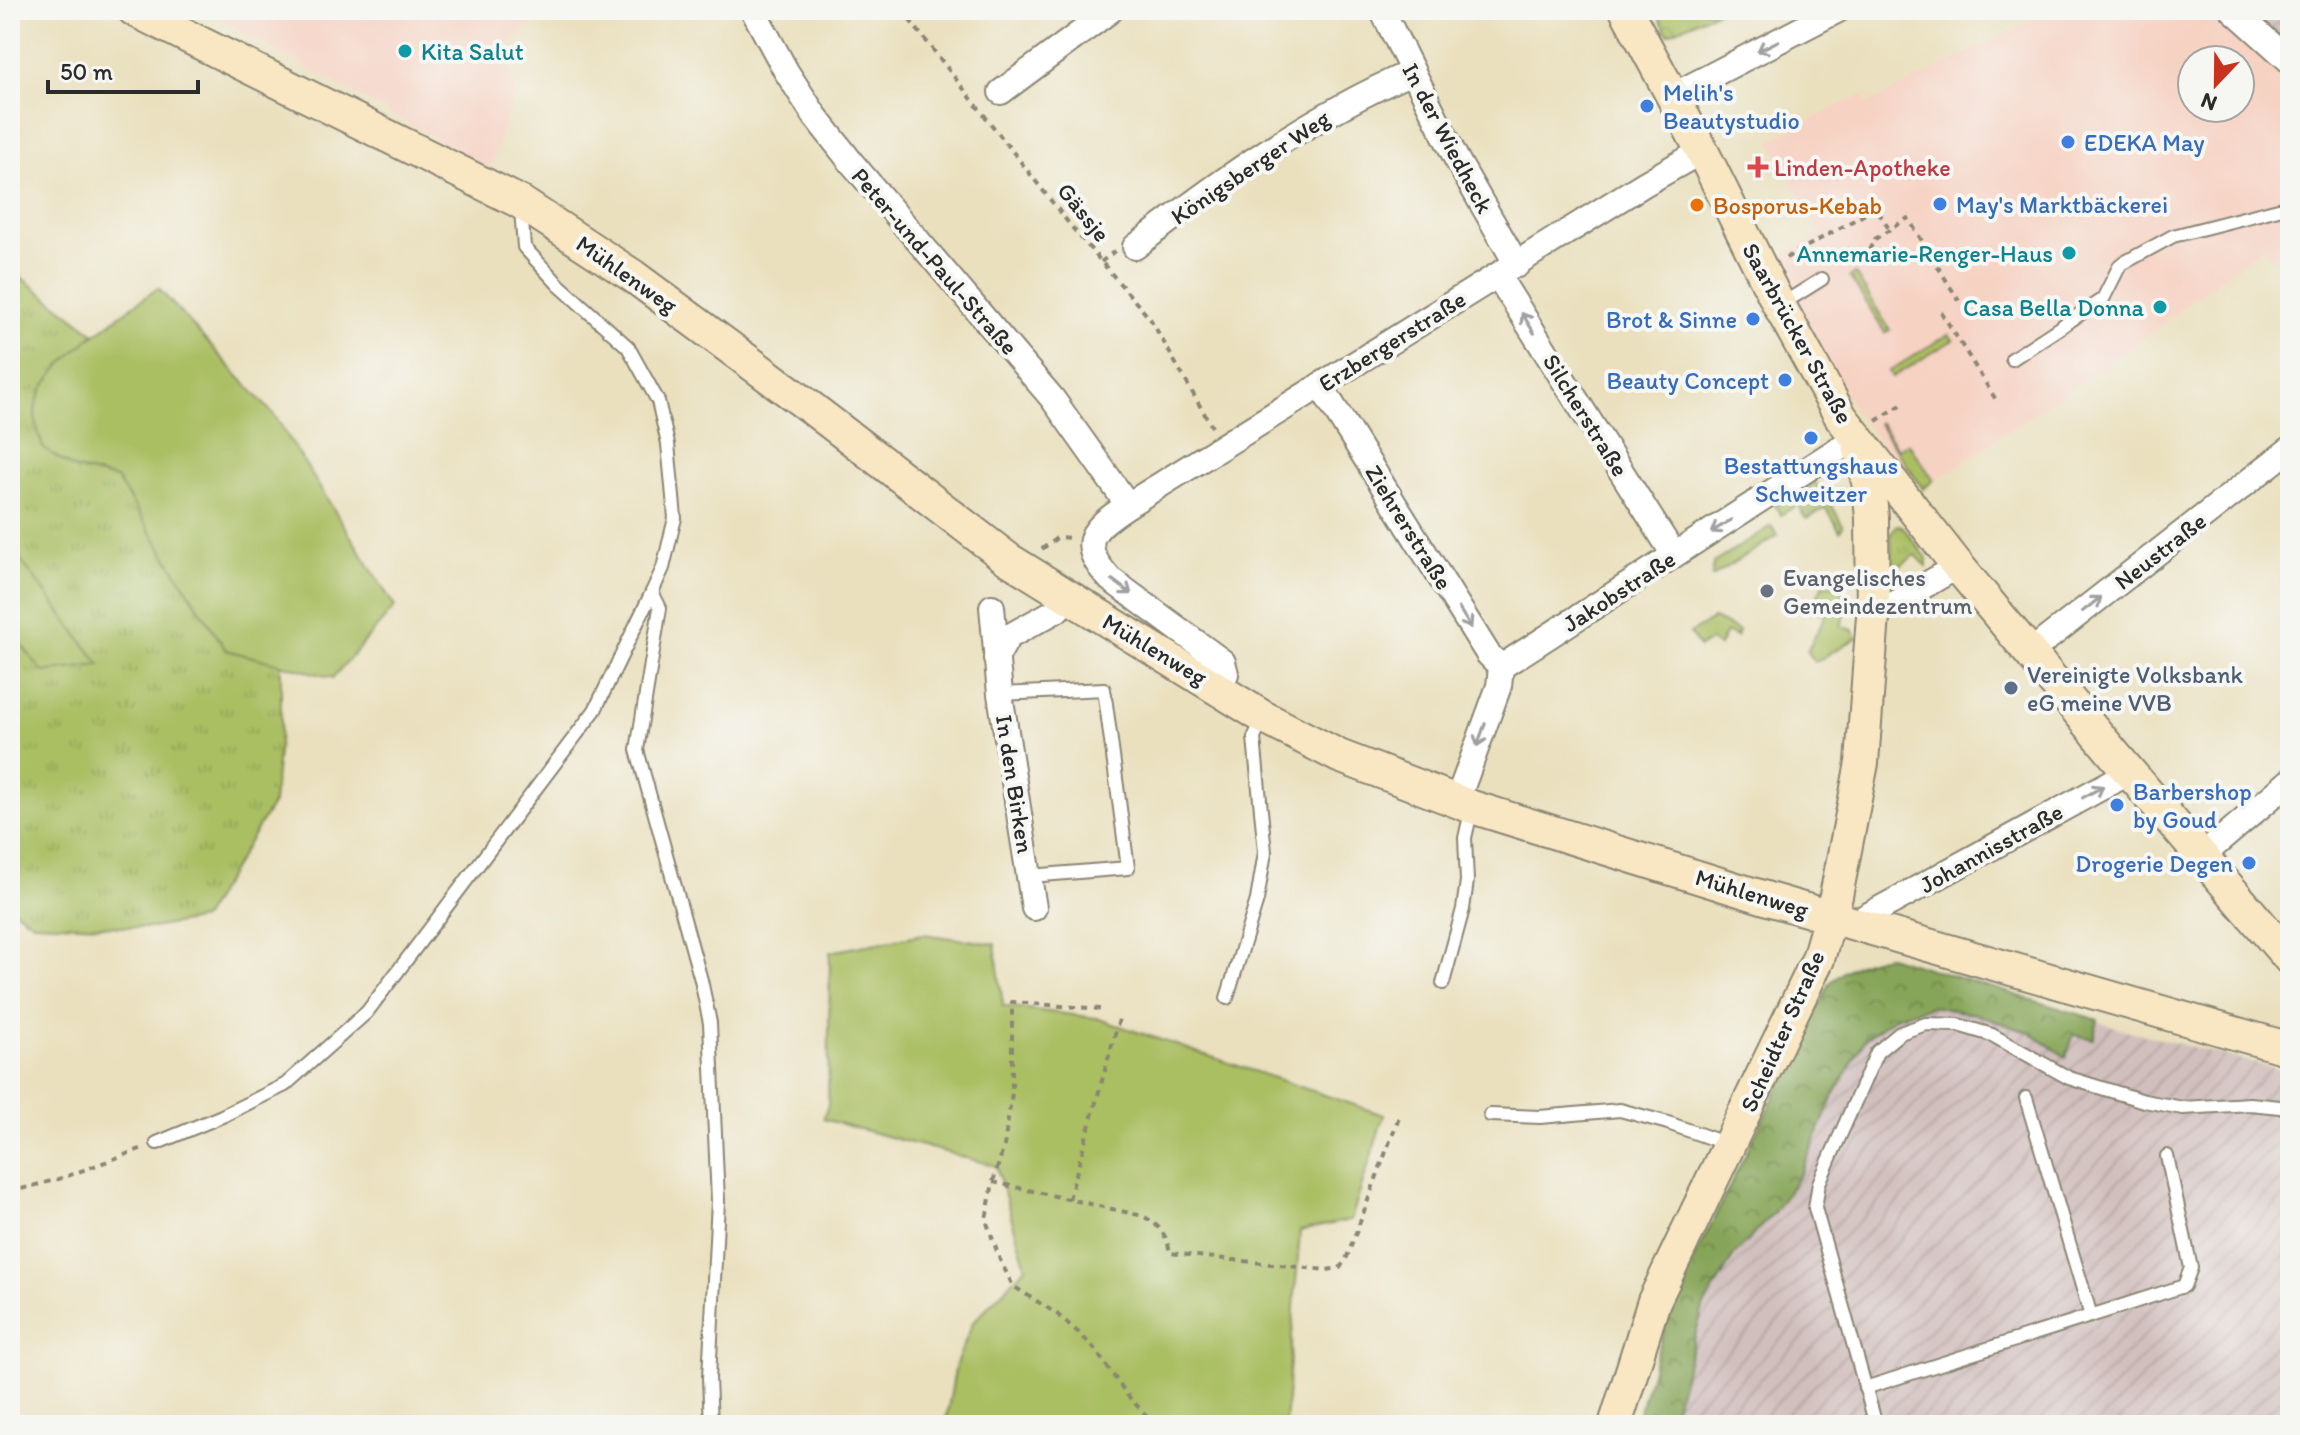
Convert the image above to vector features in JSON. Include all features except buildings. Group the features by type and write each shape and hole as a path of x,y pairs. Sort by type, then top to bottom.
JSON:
{"street":[{"name":"Mühlenweg","path":"134,10 520,202 645,285 1008,559 1263,717 1339,756 1464,804 1842,921 2290,1049"},
{"name":"Peter-und-Paul-Straße","path":"753,10 815,116 1052,398 1128,505"},
{"path":"1001,92 1111,10"},
{"name":"In der Wiedheck","path":"1382,10 1457,160 1507,270"},
{"name":"Saarbrücker Straße","path":"1626,10 1835,408 1866,429 1958,566 2290,959"},
{"path":"1672,96 1838,10"},
{"path":"2233,10 2290,61"},
{"name":"Königsberger Weg","path":"1135,247 1258,155 1343,105 1412,72"},
{"name":"Erzbergerstraße","path":"1091,540 1099,527 1128,505 1702,151"},
{"name":"Silcherstraße","path":"1507,270 1674,555"},
{"name":"Ziehrerstraße","path":"1320,385 1488,654 1501,667"},
{"name":"Jakobstraße","path":"1501,667 1866,429"},
{"name":"Scheidter Straße","path":"1615,1425 1654,1301 1818,959 1842,921 1847,849 1862,763 1873,616 1872,518 1866,429"},
{"name":"Neustraße","path":"2030,652 2287,457"},
{"path":"1091,540 1091,552 1097,565 1110,579 1223,662 1226,674 1218,687"},
{"path":"1873,616 1958,566"},
{"path":"996,658 1008,637 1057,610 1068,598"},
{"name":"In den Birken","path":"992,607 1000,694 1034,908"},
{"path":"1464,804 1499,686 1501,667"},
{"name":"Johannisstraße","path":"1842,921 2129,771"},
{"path":"2202,856 2290,781"}],"lane":[{"path":"157,1143 285,1085 367,1012 595,710 663,568 675,518 668,444 658,401 628,347 559,285 524,247 520,202"},
{"path":"2012,359 2103,299 2120,265 2173,236 2290,206"},
{"path":"1779,305 1822,279"},
{"path":"652,592 660,608 637,750 701,980 710,1023 718,1201 709,1378 711,1425"},
{"path":"1000,694 1104,689 1128,868 1030,876"},
{"path":"1227,998 1257,900 1265,852 1254,738 1263,717"},
{"path":"1443,983 1463,909 1467,881 1464,804"},
{"path":"1876,1425 1815,1208 1819,1183 1860,1085 1877,1052 1900,1033 1926,1024 1958,1025 1992,1035 2069,1078 2144,1101 2183,1108 2250,1104 2290,1111"},
{"path":"2026,1098 2091,1316"},
{"path":"1490,1115 1540,1117 1620,1110 1730,1145"},
{"path":"1865,1388 2184,1286 2191,1268 2167,1156"}],"path":[{"name":"Gässje","path":"902,10 1070,225 1151,320 1224,446"},
{"path":"1786,258 1876,208 1889,229"},
{"path":"1869,250 1875,239 1908,218 1959,301"},
{"path":"1941,312 1998,403"},
{"path":"10,411 18,404"},
{"path":"1866,429 1901,405"},
{"path":"1035,555 1058,537 1091,540"},
{"path":"1100,1009 1012,1002 1012,1093 1004,1146 986,1220 1013,1286 1057,1314 1079,1333 1155,1425"},
{"path":"1069,1199 1120,1016"},
{"path":"993,1182 1143,1216 1158,1225 1168,1240 1170,1253 1326,1270 1340,1268 1347,1257 1400,1114"},
{"path":"10,1192 62,1178 157,1143"}],"shaded area":[{"path":"203,10 546,10 502,50 515,90 490,169"},
{"path":"2051,10 2212,10 2250,44 2176,44 2176,124 2256,124 2256,49 2290,79 2290,277 2264,246 2123,353 1923,489 1857,416 1772,260 1821,234 1770,140 1862,94 1868,104"},
{"path":"2233,10 2290,10 2290,61"},
{"path":"1888,956 2129,1031 2290,1072 2290,1425 1635,1425 1673,1301 1830,983 1844,970 1858,963"}],"green space":[{"path":"1655,10 1720,10 1668,34"},
{"path":"10,269 94,333 42,389 73,468 117,479 226,650 281,664 281,721 273,803 202,919 152,928 33,923 10,907"},
{"path":"1855,274 1890,330 1885,333 1850,277"},
{"path":"158,288 275,416 395,607 333,678 226,650 117,479 73,468 43,448 35,411 40,394 51,377 85,342"},
{"path":"1949,334 1953,340 1892,377 1889,371"},
{"path":"1878,423 1898,449 1908,443 1934,480 1923,489"},
{"path":"1814,481 1821,490 1781,515 1775,506"},
{"path":"1825,493 1843,526 1840,531 1826,508 1806,519 1799,508"},
{"path":"1897,525 1902,526 1927,558 1927,567 1916,555 1892,571 1891,533"},
{"path":"1772,526 1778,535 1712,577 1713,563"},
{"path":"10,546 100,665 43,672 10,630"},
{"path":"1842,570 1847,577 1841,592 1848,605 1841,626 1853,630 1857,638 1815,662 1807,651 1826,615 1811,608 1823,585 1835,585"},
{"path":"1713,619 1739,631 1736,637 1726,632 1719,646 1710,641 1699,647 1690,633"},
{"path":"923,934 995,944 1003,1006 1096,1018 1384,1115 1351,1220 1300,1231 1285,1425 945,1425 956,1364 973,1322 1026,1267 996,1166 823,1119 828,1105 830,952"},
{"path":"1888,956 2098,1020 2093,1039 2074,1034 2066,1057 2030,1033 1975,1014 1931,1006 1897,1016 1865,1039 1832,1099 1802,1171 1774,1212 1734,1255 1703,1308 1670,1425 1635,1425 1673,1301 1830,983 1857,965"}],"place":[{"name":"Kita Salut","path":"405,51"},
{"name":"Melih's Beautystudio","path":"1647,106"},
{"name":"EDEKA May","path":"2068,142"},
{"name":"Linden-Apotheke","path":"1758,167"},
{"name":"May's Marktbäckerei","path":"1940,204"},
{"name":"Bosporus-Kebab","path":"1697,205"},
{"name":"Annemarie-Renger-Haus","path":"2069,253"},
{"name":"Casa Bella Donna","path":"2160,307"},
{"name":"Brot & Sinne","path":"1753,319"},
{"name":"Beauty Concept","path":"1785,380"},
{"name":"Bestattungshaus Schweitzer","path":"1811,438"},
{"name":"Evangelisches Gemeindezentrum","path":"1767,591"},
{"name":"Vereinigte Volksbank eG meine VVB","path":"2011,688"},
{"name":"Barbershop by Goud","path":"2117,805"},
{"name":"Drogerie Degen","path":"2249,863"}]}
